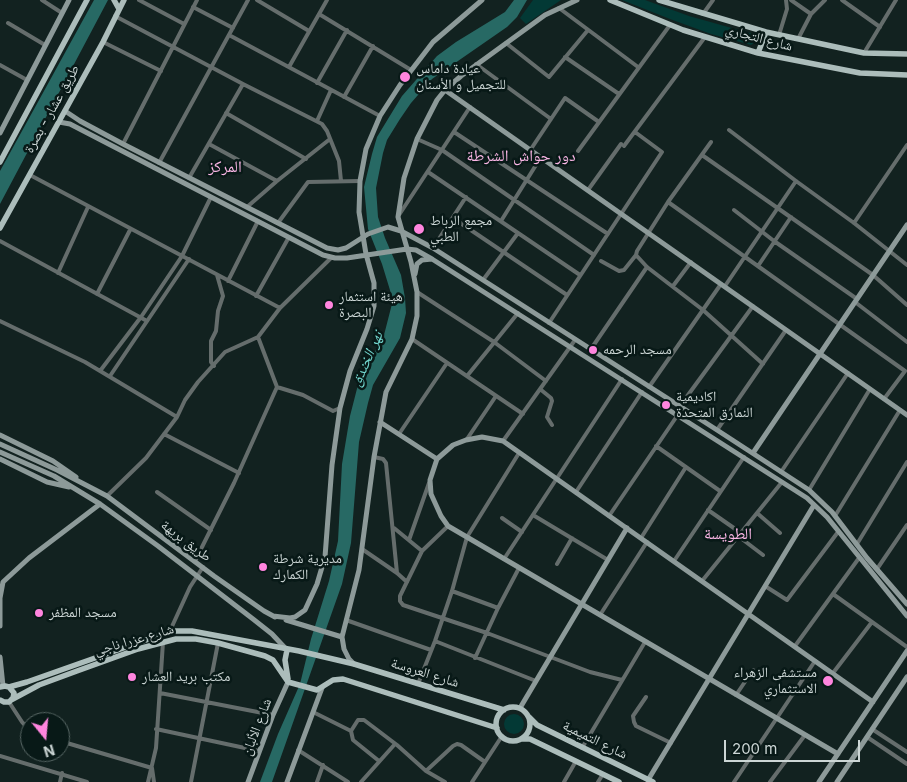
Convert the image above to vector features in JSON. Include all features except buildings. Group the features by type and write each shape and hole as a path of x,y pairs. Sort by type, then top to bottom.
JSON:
{"main road":[{"path":"0,133 70,0"},
{"path":"0,162 87,0"},
{"path":"114,0 119,9"},
{"name":"طريق عشار - بصرة","path":"0,228 103,42 124,0"},
{"path":"273,616 290,618 300,614 308,605 317,584 327,544 332,465 340,408 350,371 374,306 374,283 366,254 365,235 359,212 360,181 366,149 380,116 411,70 433,42 482,0"},
{"path":"354,664 344,649 342,637 362,549 380,422 386,392 412,339 417,316 417,292 414,276 398,217 404,178 417,139 437,100 445,90 476,64 559,8 577,0"},
{"name":"شارع التجاري","path":"610,0 705,37 758,53 860,73 907,74"},
{"name":"شارع التجاري","path":"659,0 679,3 703,14 798,39 864,53 907,54"},
{"path":"758,53 766,32"},
{"path":"445,90 907,415"},
{"path":"65,110 80,121 159,163 332,250 346,248 365,235 388,227 401,231 433,248 809,490 834,514 877,569 906,600"},
{"path":"59,122 74,126 323,255 347,258 407,249 416,250 432,258 744,457 814,505 907,616"},
{"path":"211,197 214,191"},
{"path":"277,231 279,224"},
{"path":"753,453 906,228"},
{"path":"414,276 417,264 422,260 432,258"},
{"path":"380,422 437,459"},
{"path":"716,440 720,431"},
{"path":"0,435 53,461 80,481"},
{"path":"838,754 448,526 435,506 431,494 430,480 437,459 453,445 466,440 482,437 503,441 873,702"},
{"name":"طريق بريهة","path":"0,444 80,481 106,496 273,616 342,637"},
{"name":"طريق بريهة","path":"0,452 54,476 100,504 272,634 287,650"},
{"path":"0,459 47,482 76,489"},
{"path":"0,626 1,581 28,558 100,504"},
{"path":"651,781 671,743 814,505"},
{"path":"826,517 834,514"},
{"path":"520,708 627,528"},
{"name":"شارع عزرا ناجي","path":"3,687 27,682 169,632 192,631 339,661"},
{"name":"شارع عزرا ناجي","path":"10,701 39,685 176,639 191,638 218,643 270,658 288,682"},
{"path":"287,650 285,660 288,682 296,685 313,690 322,688 333,680 343,679 497,728"},
{"path":"819,782 907,651"},
{"path":"0,657 3,687 14,693 10,701 0,701"},
{"name":"شارع العروسة","path":"339,661 504,710"},
{"path":"837,782 907,677"},
{"name":"شارع الألبان","path":"248,782 272,715 288,682"},
{"path":"287,782 322,688"},
{"path":"520,708 529,717 530,728 525,737 510,740 502,736 497,728 497,718 504,710 520,708"},
{"name":"شارع التميمية","path":"529,717 537,725 651,781"},
{"name":"شارع التميمية","path":"521,739 530,739 619,782"}],"street":[{"path":"42,0 62,13"},
{"path":"139,0 184,24"},
{"path":"123,144 197,0"},
{"path":"159,163 248,0"},
{"path":"257,0 309,31"},
{"path":"289,68 327,0"},
{"path":"703,14 713,0"},
{"path":"779,34 787,10 786,0"},
{"path":"791,0 811,14"},
{"path":"798,39 811,14 825,0"},
{"path":"842,0 880,27"},
{"path":"864,53 896,0"},
{"path":"193,7 233,28"},
{"path":"559,8 638,68"},
{"path":"319,14 411,70"},
{"path":"115,16 325,127 339,161 341,181"},
{"path":"8,23 45,45"},
{"path":"578,151 670,24"},
{"path":"317,83 347,30"},
{"path":"506,44 549,77 588,30"},
{"path":"229,35 380,116"},
{"path":"588,190 635,132 705,37"},
{"path":"103,42 161,71"},
{"path":"344,97 373,46"},
{"path":"565,57 619,94"},
{"path":"476,64 551,119"},
{"path":"0,65 27,80"},
{"path":"190,178 243,84"},
{"path":"316,121 331,90"},
{"path":"531,149 565,98 599,122"},
{"path":"398,217 470,107"},
{"path":"226,114 306,159"},
{"path":"729,130 854,223 907,266"},
{"path":"454,132 608,234"},
{"path":"548,323 662,152 635,132"},
{"path":"247,207 330,139"},
{"path":"417,139 442,150 594,255"},
{"path":"601,261 622,271 636,255 668,202 711,142"},
{"path":"209,144 278,181"},
{"path":"854,223 907,145"},
{"path":"702,155 873,275 907,305"},
{"path":"501,221 541,157"},
{"path":"428,172 580,275"},
{"path":"30,175 130,230 280,308"},
{"path":"279,224 308,182 360,181"},
{"path":"650,387 703,310 762,232 796,181"},
{"path":"100,371 141,317 182,256 211,197"},
{"path":"433,248 466,197"},
{"path":"668,202 905,371 884,399"},
{"path":"58,272 88,207"},
{"path":"734,210 856,301 907,342"},
{"path":"758,266 791,217"},
{"path":"453,218 567,295"},
{"path":"228,280 258,221"},
{"path":"97,294 130,230"},
{"path":"484,280 518,232"},
{"path":"256,296 289,237"},
{"path":"0,242 147,320"},
{"path":"636,255 647,267 703,310 763,364"},
{"path":"106,496 146,458 177,417 185,400 198,382 225,352 258,337 280,308 332,257"},
{"path":"110,376 188,260"},
{"path":"673,286 690,262"},
{"path":"591,349 647,267"},
{"path":"214,366 211,362 211,341 216,331 218,311 223,296 217,275"},
{"path":"417,292 494,342 546,381"},
{"path":"680,406 753,306"},
{"path":"467,376 518,312"},
{"path":"0,321 110,376 177,417"},
{"path":"720,431 786,330"},
{"path":"195,561 239,473 277,387 258,337"},
{"path":"412,339 523,414"},
{"path":"503,441 575,340"},
{"path":"399,434 447,363"},
{"path":"781,472 848,373"},
{"path":"504,559 622,379"},
{"path":"277,387 303,396 333,412 340,408"},
{"path":"540,389 551,398 548,417 552,425"},
{"path":"809,490 870,389"},
{"path":"576,492 642,392"},
{"path":"466,440 496,396"},
{"path":"834,514 900,410"},
{"path":"609,516 677,416"},
{"path":"164,434 239,473"},
{"path":"656,446 720,491"},
{"path":"418,684 452,591 467,537 519,453"},
{"path":"374,456 386,461 397,573"},
{"path":"674,561 744,457"},
{"path":"857,544 907,462"},
{"path":"641,538 686,467"},
{"path":"409,540 430,480"},
{"path":"702,581 782,482"},
{"path":"157,492 211,530"},
{"path":"708,510 740,534 763,555"},
{"path":"757,513 780,533"},
{"path":"533,515 608,560"},
{"path":"502,518 522,532"},
{"path":"877,569 907,525"},
{"path":"448,526 422,551 400,596 400,601 403,605 487,633 590,672 622,680"},
{"path":"394,528 422,551"},
{"path":"765,586 787,600 838,532"},
{"path":"557,564 572,538"},
{"path":"600,615 647,542"},
{"path":"362,549 407,582"},
{"path":"795,646 859,558"},
{"path":"169,632 203,567"},
{"path":"475,658 498,608 520,568"},
{"path":"452,591 498,608"},
{"path":"833,594 907,646"},
{"path":"346,620 431,650"},
{"path":"833,673 872,622"},
{"path":"435,641 536,681"},
{"path":"148,782 156,748 163,642"},
{"path":"582,748 645,642"},
{"path":"191,782 218,643"},
{"path":"734,782 815,661"},
{"path":"736,695 753,670"},
{"path":"160,693 272,715"},
{"path":"646,697 633,716 636,726 671,743"},
{"path":"10,701 20,718"},
{"path":"313,712 351,731"},
{"path":"379,761 353,740 351,731 358,720 364,720 436,780 445,782"},
{"path":"156,729 259,751"},
{"path":"872,729 907,752"},
{"path":"770,782 805,735"},
{"path":"472,782 502,736"},
{"path":"867,737 907,764"},
{"path":"70,744 152,768"},
{"path":"361,782 395,744"},
{"path":"426,771 457,744 485,762"},
{"path":"298,750 348,782"},
{"path":"0,756 87,782"},
{"path":"564,782 576,761"},
{"path":"317,782 323,765"},
{"path":"152,768 154,782"},
{"path":"60,782 62,774"},
{"path":"598,782 603,774"}],"shaded area":[{"path":"94,0 108,0 0,204 0,171"},
{"name":"نهر الخندق","path":"514,0 527,0 517,17 507,27 432,79 411,103 387,140 376,188 378,217 401,275 406,313 400,338 373,385 368,403 359,442 351,543 342,584 272,782 260,782 300,684 311,639 329,581 338,541 342,464 350,416 360,377 384,335 393,300 382,264 368,229 364,187 377,137 402,96 437,56 505,12"},
{"path":"533,0 561,0 526,24 520,18"},
{"path":"622,0 645,0 689,16 753,34 755,42 751,45 711,34"},
{"path":"514,714 521,717 524,724 521,731 514,734 507,731 504,724 507,717"}],"place":[{"name":"عيادة داماس للتجميل و الأسنان","path":"405,77"},
{"name":"مجمع الرباط الطبي","path":"419,229"},
{"name":"هيئة استثمار البصرة","path":"329,305"},
{"name":"مسجد الرحمه","path":"593,350"},
{"name":"اكاديمية النمارق المتحدة","path":"666,405"},
{"name":"مديرية شرطة الكمارك","path":"263,567"},
{"name":"مسجد المظفر","path":"39,613"},
{"name":"مكتب بريد العشار","path":"132,677"},
{"name":"مستشفى الزهراء الاستثماري","path":"828,681"}],"district":[{"name":"دور حواش الشرطة","path":"521,156"},
{"name":"المركز","path":"225,167"},
{"name":"الطويسة","path":"728,534"}]}
